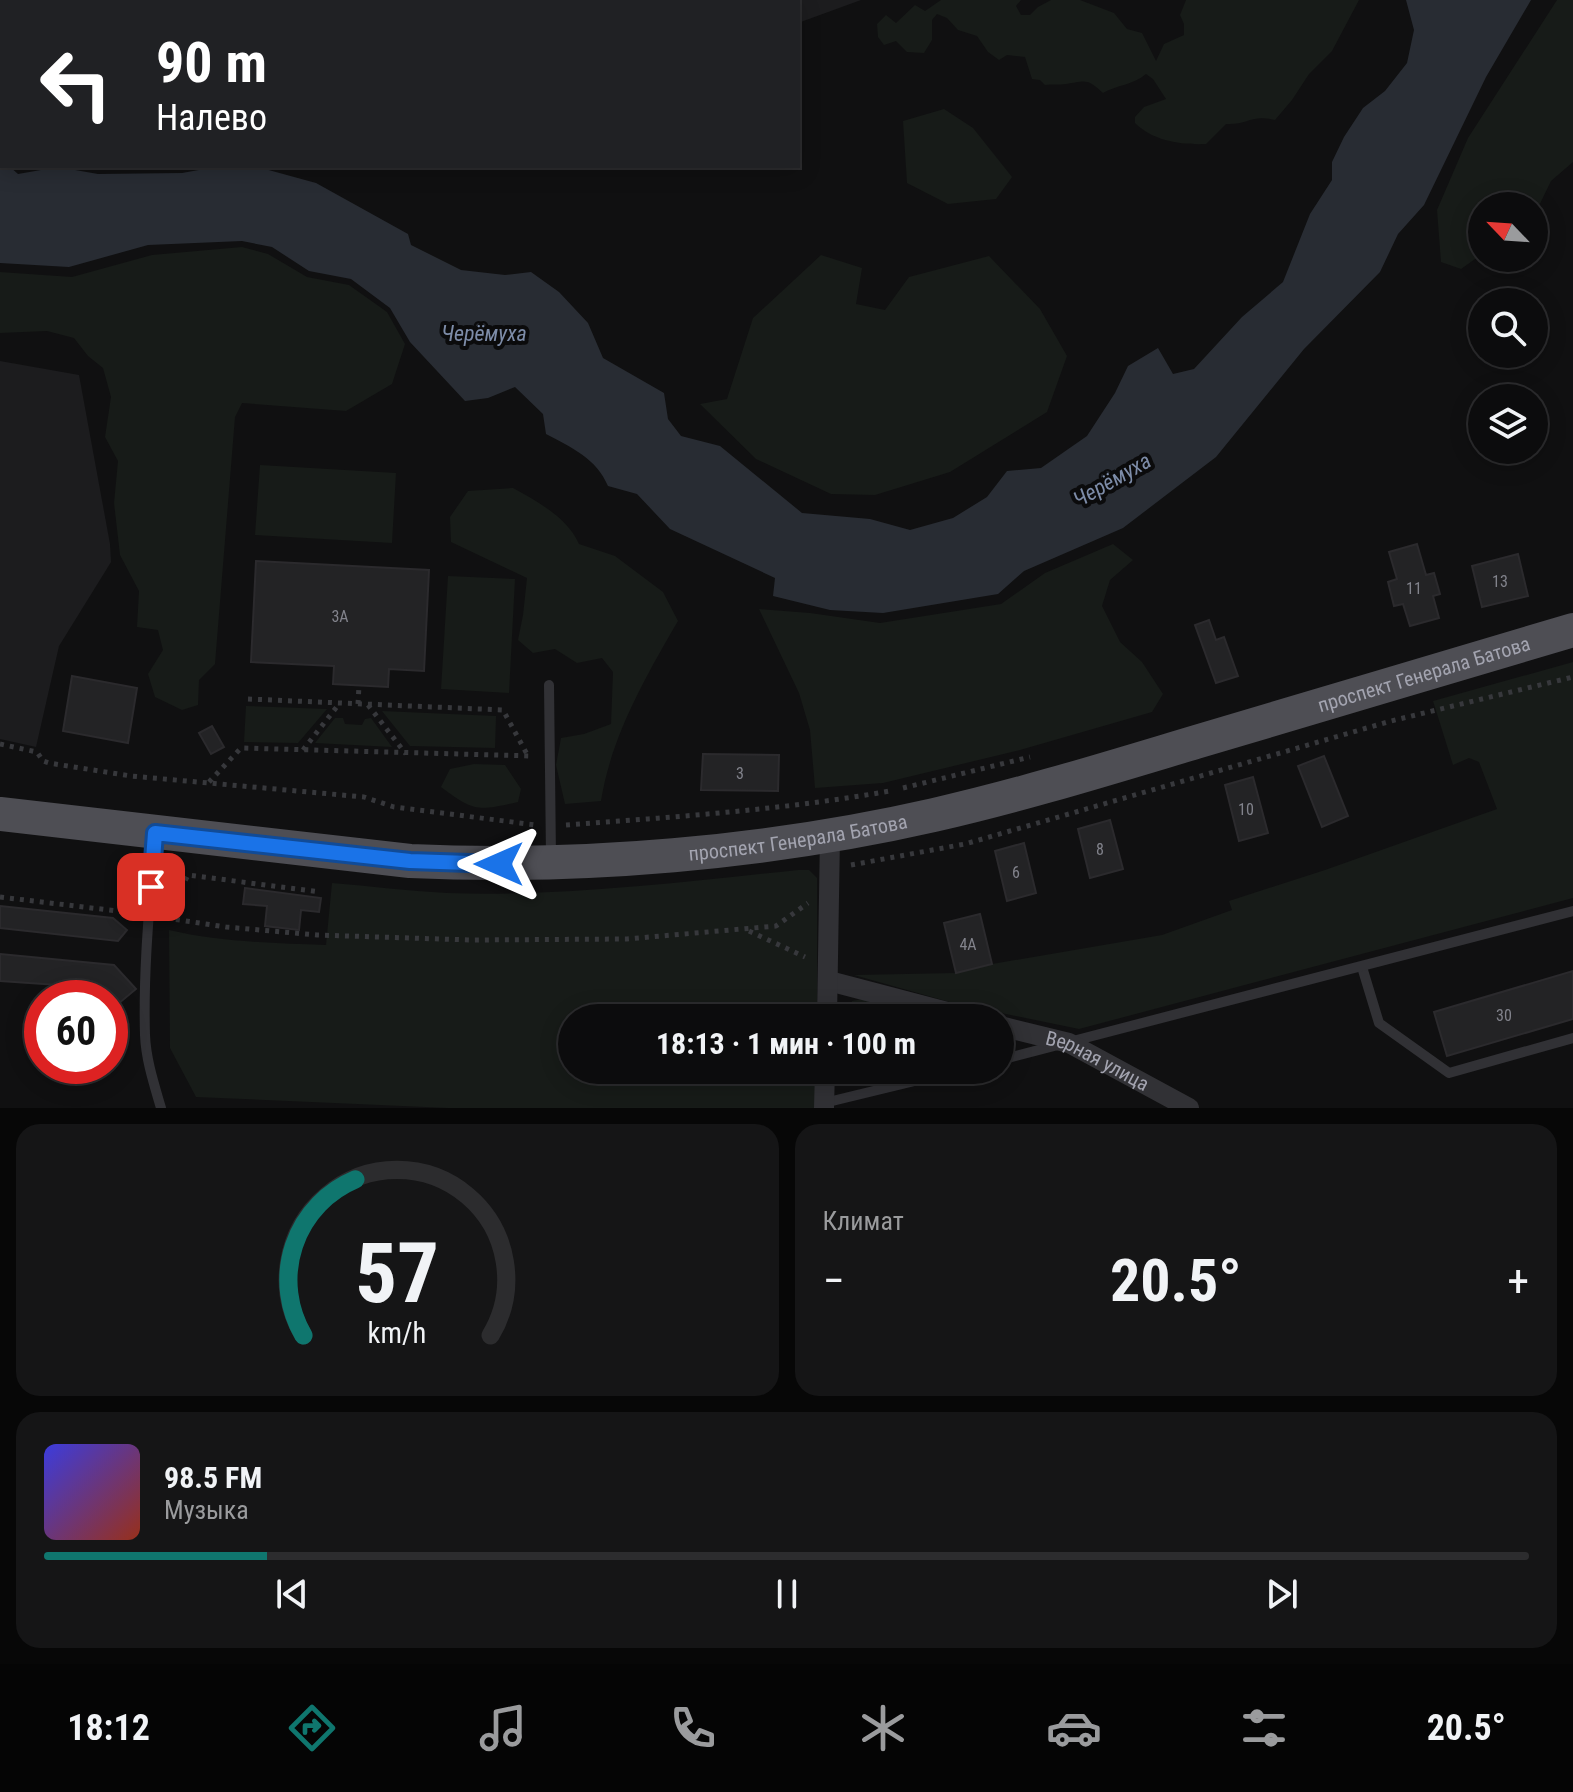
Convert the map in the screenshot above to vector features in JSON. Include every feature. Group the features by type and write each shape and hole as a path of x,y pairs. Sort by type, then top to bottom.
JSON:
{"main road":[{"name":"проспект Генерала Батова","path":"0,814 410,861 473,864 633,859 830,836 933,816 1027,792 1573,630"}],"street":[{"path":"828,1004 830,836"},
{"path":"829,981 917,1004"},
{"name":"Верная улица","path":"1014,1029 1069,1043 1189,1108"},
{"path":"824,1106 825,1084"}],"lane":[{"path":"549,685 551,863"},
{"path":"155,833 145,1036 149,1067 161,1108"},
{"path":"1014,1057 1573,911"},
{"path":"1362,967 1379,1023 1449,1073 1573,1038"},
{"path":"824,1106 907,1084"}],"path":[{"path":"358,704 359,685"},
{"path":"248,699 503,710 550,796"},
{"path":"302,750 340,704"},
{"path":"367,705 407,755"},
{"path":"0,744 37,752 49,763 131,776 364,797 394,807 550,826 704,815 832,801 899,789 1041,754"},
{"path":"208,783 241,748 407,755 550,756"},
{"path":"748,930 815,961 829,981"}],"shaded area":[{"path":"800,0 861,0 800,22"},
{"path":"941,0 1021,0 1016,6 1021,15 1030,15 1051,0 1080,0 1114,13 1127,29 1142,33 1156,61 1164,44 1184,35 1180,15 1186,0 1359,0 1332,51 1309,74 1275,120 1260,118 1226,124 1206,144 1197,144 1159,138 1135,123 1135,117 1144,107 1166,99 1146,74 1103,93 1086,82 1045,85 1040,80 1032,79 1025,57 1007,55 999,60 988,52 977,36 958,30 947,18 937,14 932,20 932,40 924,53 907,52 896,41 884,45 878,37 877,24 886,15 896,23 915,5 925,11"},
{"path":"1557,0 1573,0 1573,162 1551,181 1546,192 1468,192 1468,264 1461,269 1441,262 1437,210 1468,138"},
{"path":"944,109 973,128 1012,177 996,199 948,204 907,183 903,121"},
{"path":"242,247 268,254 307,277 349,285 387,312 405,344 392,384 346,411 242,403 235,417 215,664 199,680 198,705 182,710 155,697 148,674 163,650 158,630 137,627 139,591 120,555 114,503 118,461 105,437 111,397 103,368 88,356 74,338 47,331 0,333 0,272 72,277 152,255"},
{"path":"821,255 862,268 856,304 885,310 909,277 989,256 1040,309 1067,356 1047,412 950,472 875,495 831,494 756,459 700,404 727,399 753,318"},
{"path":"0,361 79,375 110,544 111,562 59,646 36,747 0,739"},
{"path":"260,465 396,473 392,543 255,535"},
{"path":"513,488 559,518 579,544 615,556 663,592 678,621 621,730 601,801 565,804 556,765 561,738 611,724 613,672 602,658 577,663 555,649 533,653 518,640 527,578 451,542 450,517 468,491"},
{"path":"1113,544 1133,560 1110,580 1102,606 1120,642 1142,662 1163,694 1152,712 1020,750 883,783 815,788 810,730 799,693 759,609 880,623 1001,604 1045,573"},
{"path":"448,576 515,579 509,693 441,689"},
{"path":"1573,662 1573,898 1079,1029 1014,1016 1014,1004 958,1004 854,975 956,973 1162,935 1232,910 1229,901 1497,809 1479,762 1469,758 1453,765 1433,701"},
{"path":"246,706 327,709 298,743 244,742"},
{"path":"382,711 496,716 495,748 410,746"},
{"path":"335,718 343,718 345,724 362,725 365,719 371,718 392,747 315,743"},
{"path":"474,764 505,765 521,789 518,802 477,807 461,801 441,787 450,769"},
{"path":"809,870 817,878 817,1004 558,1004 558,1084 815,1084 815,1108 448,1108 196,1097 170,1048 169,930 267,943 326,945 332,883 491,894 623,888"},
{"path":"862,999 879,1004 851,1004 852,1001"}],"water":[{"name":"Черёмуха","path":"1406,0 1531,0 1486,77 1424,205 1398,234 1380,272 1304,349 1216,457 1123,528 1024,571 998,594 883,613 830,610 773,596 775,578 670,529 637,494 608,486 590,461 546,434 543,414 515,387 488,398 465,401 410,342 390,308 351,279 309,271 272,247 242,241 148,245 69,267 0,263 0,168 11,168 18,174 64,168 98,174 261,168 316,183 408,234 411,245 461,270 505,275 531,272 559,292 588,323 603,358 664,393 668,419 681,436 720,446 802,513 870,519 910,530 953,518 987,497 1007,471 1041,468 1087,436 1115,393 1128,366 1158,348 1173,374 1194,369 1242,317 1283,282 1310,214 1332,180 1332,162 1344,137 1363,108 1385,91 1407,63 1414,30"}],"building":[{"path":"1417,544 1426,575 1434,573 1440,594 1433,596 1439,618 1410,626 1403,604 1394,606 1388,582 1397,579 1389,552"},
{"path":"1518,554 1528,596 1482,607 1472,566"},
{"path":"256,561 429,570 424,671 389,669 388,687 333,684 334,666 251,662"},
{"path":"1209,620 1216,640 1224,637 1238,676 1216,683 1195,625"},
{"path":"72,676 137,688 128,743 63,731"},
{"path":"212,726 224,747 211,754 199,733"},
{"path":"703,754 779,755 778,791 701,790"},
{"path":"1324,756 1348,816 1322,827 1298,766"},
{"path":"1253,777 1268,833 1239,841 1225,785"},
{"path":"1110,820 1123,869 1090,878 1078,829"},
{"path":"1024,843 1036,893 1007,901 995,851"},
{"path":"245,888 321,898 319,912 301,910 299,930 265,926 267,906 243,904"},
{"path":"0,906 113,918 127,930 118,941 0,928"},
{"path":"980,914 992,964 956,973 944,923"},
{"path":"0,954 114,965 128,980 24,980 24,983 0,981"},
{"path":"1573,971 1573,1019 1447,1056 1434,1012"},
{"path":"128,980 136,989 128,996"}],"route":[{"path":"151,887 155,833 338,855 499,864"}]}
